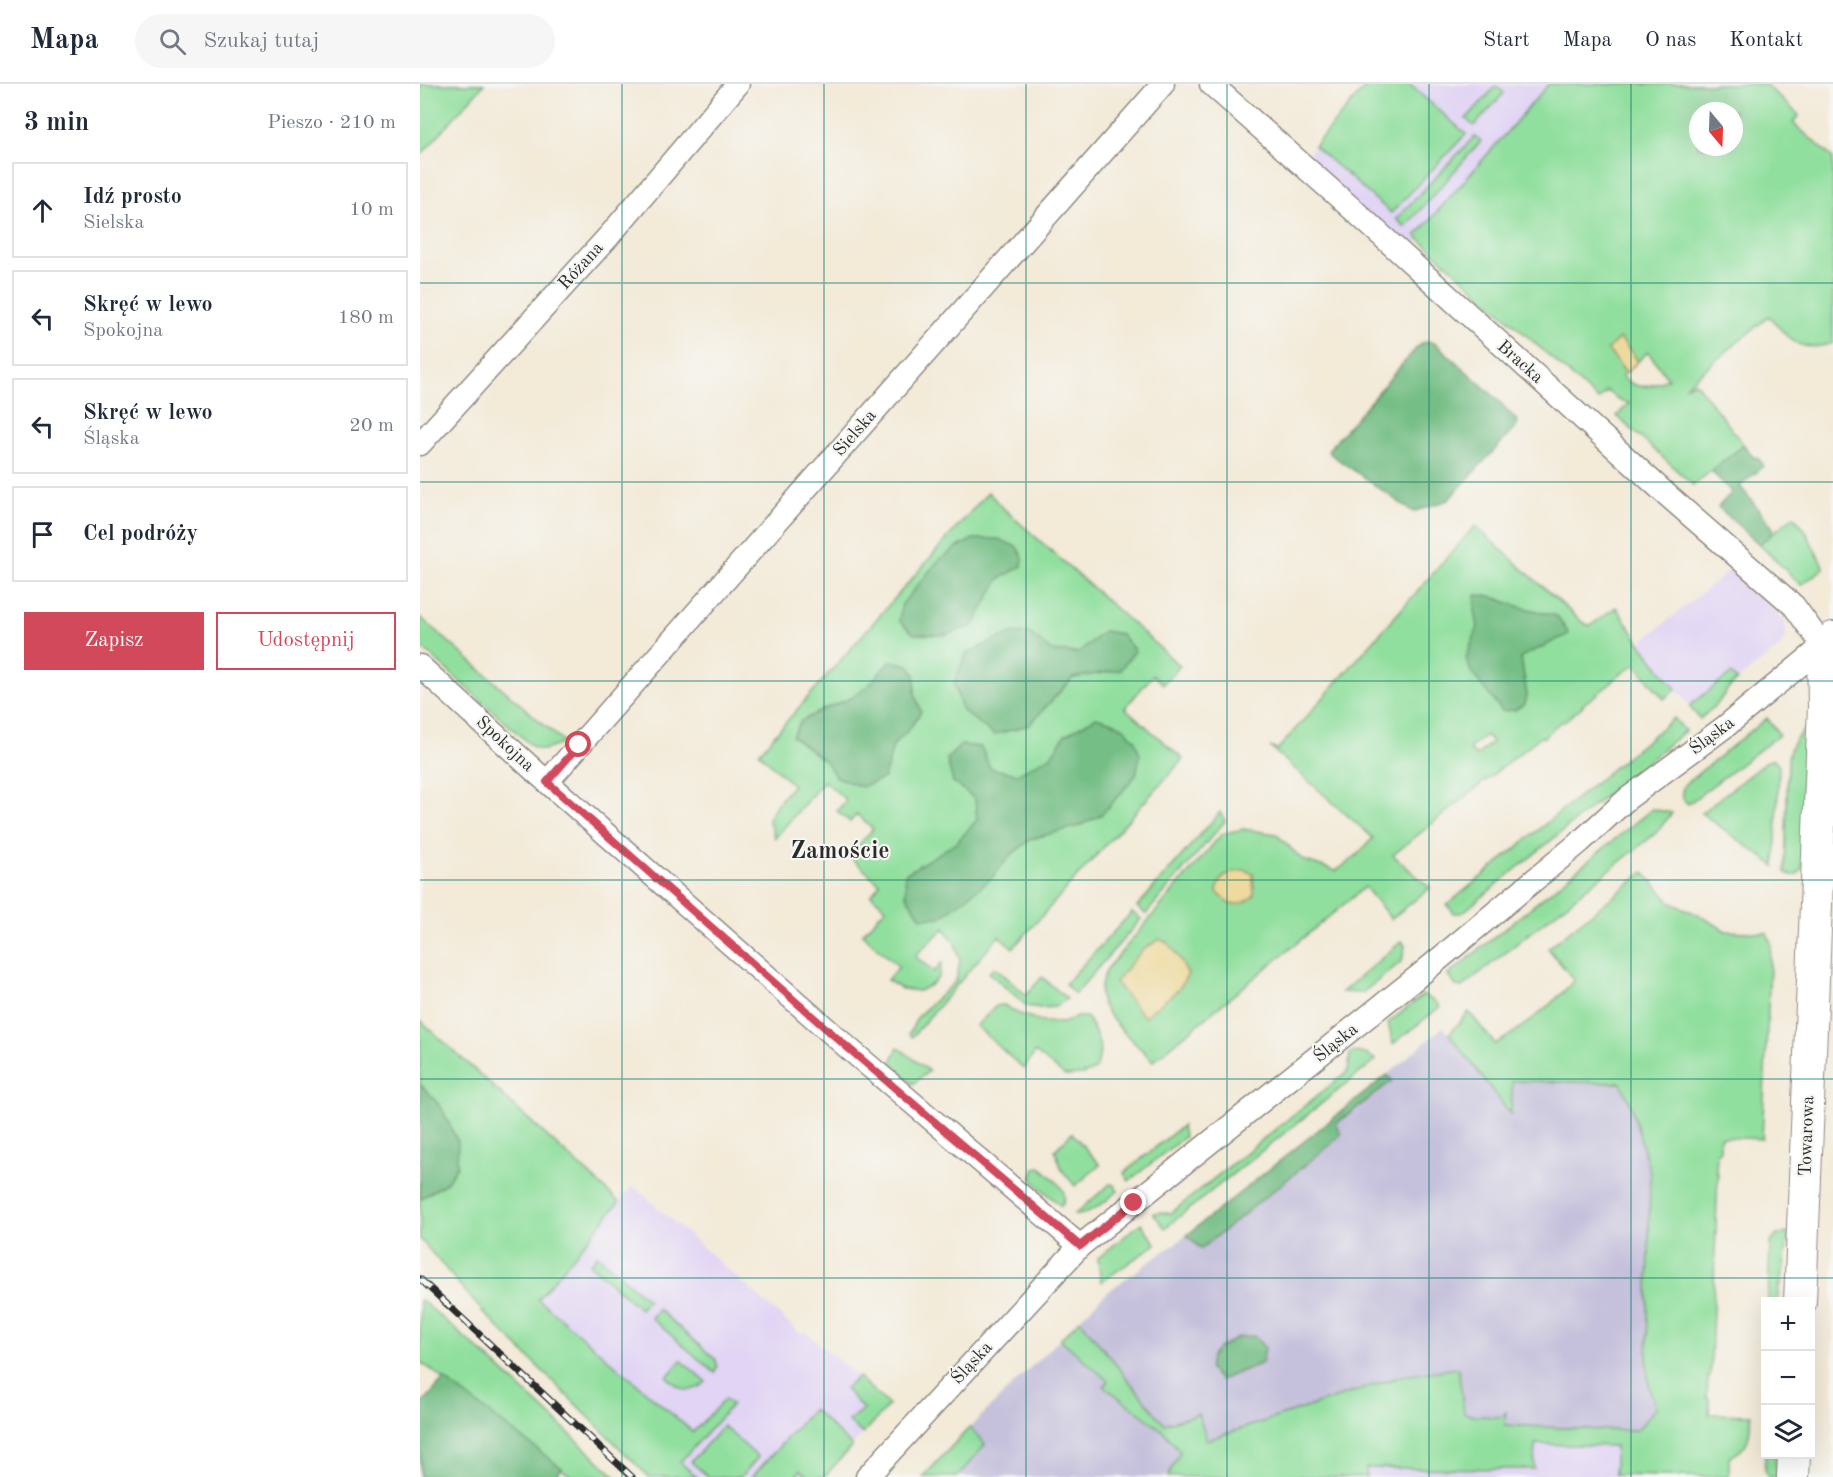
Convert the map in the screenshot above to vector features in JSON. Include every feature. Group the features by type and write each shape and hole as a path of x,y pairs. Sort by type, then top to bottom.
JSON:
{"street":[{"name":"Różana","path":"420,444 609,236 738,84"},
{"name":"Sielska","path":"547,782 1163,84"},
{"name":"Bracka","path":"1211,84 1667,495 1794,606 1828,642"},
{"name":"Śląska","path":"867,1477 1080,1246 1430,967 1627,800 1726,726 1828,642"},
{"name":"Towarowa","path":"1800,1297 1828,642"},
{"name":"Spokojna","path":"420,666 547,782 847,1047 1080,1246"},
{"path":"1793,1477 1794,1459"}],"shaded area":[{"path":"1368,84 1561,84 1405,257 1300,163"},
{"path":"1732,568 1785,621 1786,637 1779,648 1732,684 1718,703 1700,719 1640,643"},
{"path":"1443,1027 1510,1114 1512,1081 1620,1083 1631,1105 1650,1173 1647,1370 1650,1391 1656,1408 1637,1430 1505,1425 1505,1413 1503,1417 1474,1416 1463,1413 1458,1368 1402,1376 1207,1440 1163,1431 1180,1451 1168,1477 923,1477 970,1427 1107,1292 1187,1235 1387,1075"},
{"path":"573,1160 619,1202 633,1186 801,1334 805,1331 889,1405 824,1477 673,1477 470,1272"},
{"path":"1307,1426 1730,1443 1729,1477 1168,1477"}],"green space":[{"path":"420,84 484,84 420,156"},
{"path":"1368,84 1409,84 1466,134 1391,213 1314,146"},
{"path":"1549,84 1765,84 1799,115 1793,123 1833,158 1833,343 1803,346 1789,338 1769,316 1684,387 1695,382 1744,445 1693,485 1617,416 1629,403 1622,402 1607,391 1598,400 1416,236","holes":["1648,352 1668,378 1650,386 1638,386 1622,376"]},
{"path":"1496,86 1504,93 1474,126 1466,119"},
{"path":"1475,136 1481,141 1405,227 1396,219"},
{"path":"1428,341 1436,344 1496,398 1518,422 1517,426 1448,500 1413,512 1329,453 1328,450 1420,344"},
{"path":"1744,445 1764,466 1740,486 1773,528 1771,535 1759,544 1718,507 1732,492 1711,471"},
{"path":"988,492 1180,666 1163,684 1153,675 1125,708 1183,759 1013,948 999,936 912,1037 909,1034 918,1016 956,981 960,961 955,943 944,928 915,956 934,972 942,962 939,977 931,985 919,991 902,989 887,980 899,967 862,934 886,908 871,895 880,884 849,856 873,829 857,814 850,822 837,811 846,800 824,781 775,838 768,819 776,805 793,785 759,753"},
{"path":"1794,516 1805,530 1824,568 1801,585 1759,544"},
{"path":"1475,526 1582,622 1590,626 1616,607 1640,643 1676,689 1664,699 1635,664 1622,673 1393,855 1430,888 1391,919 1365,887 1153,1061 1121,1029 1106,1010 1101,1001 1102,982 1106,970 1222,834 1243,829 1276,834 1303,860 1336,871 1355,857 1373,838 1270,747 1277,750","holes":["1486,735 1492,742 1476,756 1469,749"]},
{"path":"973,539 999,539 1017,547 1023,558 1022,566 999,579 973,626 944,635 914,634 899,621 902,604 938,561"},
{"path":"1476,595 1490,596 1520,607 1557,616 1569,634 1521,657 1527,695 1525,704 1515,710 1502,711 1471,672 1466,658 1478,627 1475,611"},
{"path":"420,617 565,743 544,750 533,747 420,646"},
{"path":"1104,631 1121,634 1135,651 1120,670 1073,678 1029,725 994,735 962,710 954,683 967,653 1009,634 1029,633 1052,651 1078,653"},
{"path":"890,661 909,665 915,675 915,694 921,712 893,746 884,778 862,787 836,777 826,762 792,736 801,721 851,698 868,686"},
{"path":"1731,674 1737,680 1718,703 1700,719 1689,706"},
{"path":"1096,717 1124,728 1135,740 1140,755 1136,775 1122,792 1101,815 1079,826 1031,839 1010,856 992,878 941,917 921,918 906,895 905,874 956,843 977,820 975,799 953,782 947,759 961,745 981,747 990,768 1017,774 1051,756 1065,735"},
{"path":"1674,718 1685,731 1462,913 1454,913 1447,905"},
{"path":"1767,718 1779,735 1688,804 1685,802 1682,795 1684,785"},
{"path":"1807,727 1802,869 1797,875 1793,875 1785,873 1788,759 1794,741"},
{"path":"1774,759 1779,765 1775,866 1701,813 1766,762"},
{"path":"1652,809 1672,813 1656,833 1462,987 1456,986 1448,975"},
{"path":"1220,812 1225,821 1146,914 1137,907"},
{"path":"1644,872 1671,903 1699,915 1726,931 1767,933 1771,943 1762,1139 1720,1137 1720,1152 1717,1152 1711,1362 1707,1398 1710,1399 1709,1414 1751,1415 1748,1440 1741,1450 1729,1457 1729,1477 1615,1475 1615,1446 1535,1444 1534,1469 1366,1468 1366,1477 1168,1477 1180,1451 1163,1431 1104,1386 1108,1381 1060,1339 1080,1320 1164,1424 1198,1414 1207,1440 1402,1376 1458,1368 1464,1413 1474,1416 1502,1417 1506,1412 1505,1425 1637,1430 1656,1408 1650,1391 1647,1370 1650,1173 1631,1105 1621,1083 1512,1081 1511,1115 1449,1034 1469,1012 1495,1044 1537,1015 1574,980 1548,948"},
{"path":"1132,912 1141,919 1075,994 1065,984"},
{"path":"1402,941 1405,946 1402,961 1362,993 1342,992"},
{"path":"995,967 1026,995 1042,977 1067,999 1055,1007 1027,1006 989,973"},
{"path":"1423,995 1440,1007 1393,1044 1388,1023"},
{"path":"1004,1005 1017,1013 1044,1022 1064,1023 1075,1017 1087,1017 1100,1049 1095,1070 1082,1075 1065,1076 1035,1052 1024,1069 976,1026 996,1006"},
{"path":"420,1020 619,1202 538,1299 693,1432 725,1399 732,1405 680,1462 697,1477 649,1477 484,1313 420,1239 420,1199 446,1183 457,1166 441,1107 420,1084"},
{"path":"898,1047 929,1071 913,1084 891,1062"},
{"path":"1355,1052 1366,1054 1376,1060 1165,1228 1153,1213 1171,1213 1348,1071 1350,1054"},
{"path":"1387,1075 1392,1081 1336,1124 1341,1134 1330,1145 1201,1249 1187,1235"},
{"path":"420,1084 441,1107 458,1142 457,1166 446,1183 420,1199"},
{"path":"1182,1126 1184,1137 1129,1181 1124,1173"},
{"path":"1072,1133 1100,1165 1075,1186 1062,1170 1055,1150"},
{"path":"1040,1167 1063,1190 1064,1200 1061,1206 1032,1178 1035,1168"},
{"path":"1110,1184 1114,1185 1118,1191 1093,1209 1075,1214"},
{"path":"1141,1223 1156,1244 1101,1282 1098,1258"},
{"path":"1789,1233 1778,1297 1768,1297 1770,1243 1777,1235"},
{"path":"597,1255 648,1300 640,1309 590,1264"},
{"path":"420,1299 485,1355 616,1477 572,1477 420,1362"},
{"path":"658,1309 716,1360 715,1373 651,1318"},
{"path":"1254,1336 1265,1348 1262,1363 1220,1380 1209,1369 1211,1357 1219,1348 1239,1337"},
{"path":"681,1360 706,1382 695,1389 685,1390 672,1382 667,1377"},
{"path":"858,1377 889,1405 863,1434 848,1421 863,1409 845,1389"},
{"path":"444,1379 562,1468 554,1477 420,1477 420,1406"},
{"path":"813,1409 852,1446 824,1477 809,1477 800,1470 797,1474 800,1477 752,1477"},
{"path":"723,1426 758,1457 741,1477 709,1477 691,1462"},
{"path":"970,1427 985,1445 957,1477 923,1477"},
{"path":"1765,1459 1775,1459 1777,1477 1768,1477"}],"sand":[{"path":"1620,338 1638,361 1626,373 1607,349"},
{"path":"1245,870 1253,874 1254,895 1243,903 1229,904 1217,892 1220,882 1234,872"},
{"path":"1160,939 1173,948 1188,974 1179,989 1144,1017 1115,982 1142,950"}],"railway":[{"path":"420,1279 632,1477"}],"district":[{"name":"Zamoście","path":"840,852"}],"route":[{"path":"579,745 547,782 847,1047 1080,1246 1134,1203"}]}
